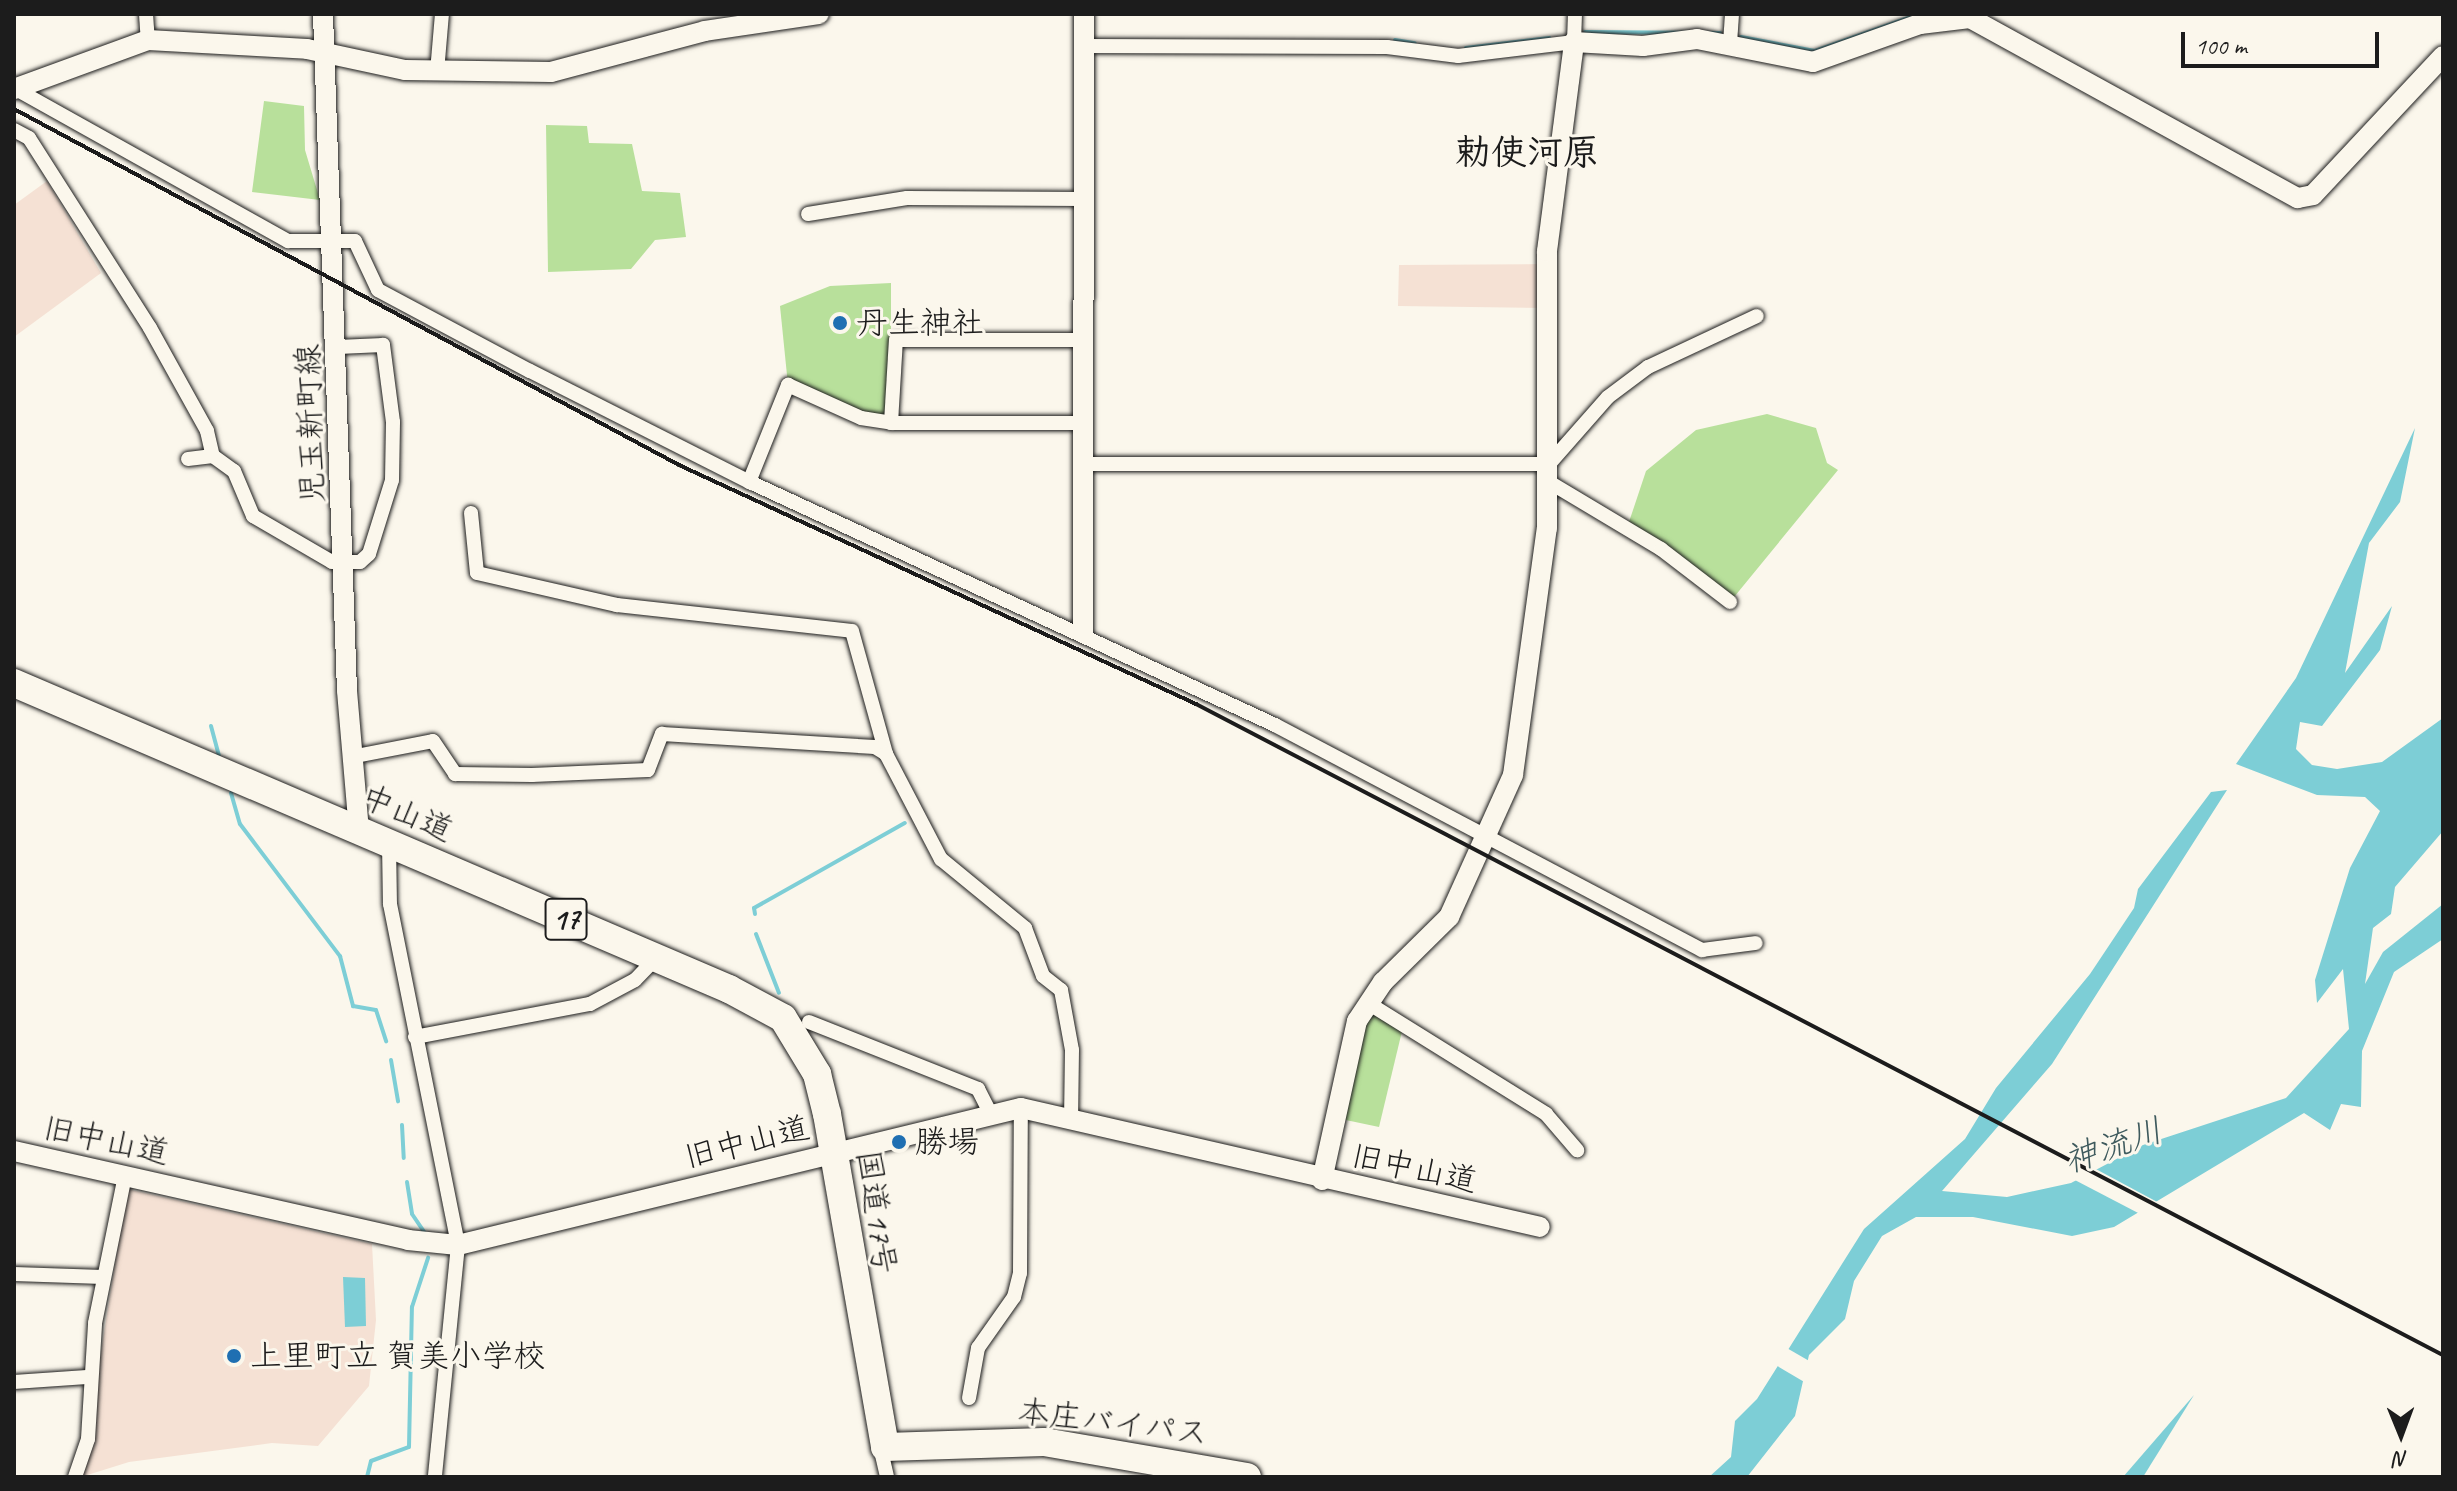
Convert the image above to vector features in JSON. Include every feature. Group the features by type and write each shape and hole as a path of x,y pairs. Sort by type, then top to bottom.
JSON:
{"highway":[{"name":"中山道","path":"14,683 772,1009"},
{"name":"国道17号","path":"772,1009 817,1074 833,1152 878,1438"},
{"name":"本庄バイパス","path":"878,1438 888,1448 1044,1442 1247,1477"}],"street":[{"path":"146,14 148,40"},
{"name":"児玉新町線","path":"323,14 346,562 347,691 356,756 359,830"},
{"path":"437,72 442,14"},
{"path":"14,88 148,40 325,52 437,72 579,69 705,31 819,14"},
{"path":"1083,633 1084,14"},
{"path":"1322,1180 1346,1056 1368,1003 1449,917 1489,840 1525,715 1549,473 1548,222 1574,42 1575,14"},
{"path":"1730,43 1732,14"},
{"path":"1083,46 1387,47 1458,56 1574,42 1730,43 1813,62 1920,24 1970,16 2298,198 2313,195 2443,56"},
{"path":"14,88 288,241 357,243 382,293 749,482 1083,633 1709,953 1756,943"},
{"path":"14,130 29,138 150,328 207,431 213,456 234,471 253,516 346,562 367,558 380,525 392,480 393,422 383,345 338,347"},
{"path":"808,214 907,198 1083,199"},
{"path":"1549,473 1608,397 1648,367 1757,316"},
{"path":"891,423 896,340 1083,340"},
{"path":"749,482 788,385 861,418 891,423 1084,423"},
{"path":"188,459 213,456"},
{"path":"1084,464 1549,473 1661,549 1730,602"},
{"path":"471,513 477,573 617,605 852,631 886,754 941,859 1025,928 1043,976 1064,995 1071,1118"},
{"path":"356,756 433,741 459,775 645,771 662,734 875,747 886,754"},
{"path":"389,843 385,880 458,1245 435,1477"},
{"path":"415,1037 590,1004 635,980 656,958"},
{"path":"1368,1003 1546,1114 1577,1150"},
{"path":"809,1022 978,1089 992,1116"},
{"path":"969,1398 978,1348 1014,1297 1020,1273 1021,1108"},
{"name":"旧中山道","path":"14,1151 408,1240 458,1245 1021,1108 1322,1180 1540,1227"},
{"path":"75,1477 88,1439 87,1377 103,1277 125,1176"},
{"path":"14,1274 103,1277"},
{"path":"14,1382 87,1377"},
{"path":"878,1438 887,1477"}],"shaded area":[{"path":"47,181 101,273 14,337 14,205"},
{"path":"1546,264 1547,308 1398,306 1399,265"},
{"name":"上里町立 賀美小学校","path":"127,1189 372,1244 376,1320 369,1386 318,1446 272,1443 129,1462 81,1477"}],"green space":[{"path":"264,101 304,106 305,150 320,200 252,192"},
{"path":"546,125 587,126 589,143 632,144 642,191 680,193 686,237 655,240 631,269 548,272"},
{"path":"891,283 891,423 788,385 780,306 830,286"},
{"path":"1767,414 1816,428 1827,463 1838,470 1730,602 1627,528 1646,471 1696,430"},
{"path":"1374,1011 1403,1027 1379,1127 1341,1119 1360,1029"}],"water":[{"path":"2415,428 2400,502 2369,543 2345,673 2392,606 2380,650 2322,726 2300,722 2296,749 2312,765 2337,769 2382,762 2443,718 2443,831 2395,887 2391,914 2373,928 2365,984 2383,952 2443,904 2443,939 2394,972 2362,1051 2361,1107 2341,1104 2330,1130 2304,1113 2114,1227 2072,1236 1973,1217 1916,1217 1882,1236 1854,1281 1845,1319 1809,1355 1795,1416 1747,1477 1709,1477 1731,1457 1735,1421 1757,1399 1864,1229 1965,1139 1996,1088 2090,974 2134,908 2138,889 2211,792 2227,790 2052,1064 1942,1191 2007,1197 2071,1183 2143,1145 2286,1098 2349,1029 2343,969 2317,1003 2315,980 2350,868 2380,811 2365,797 2317,795 2236,764 2296,678"},
{"path":"343,1277 365,1278 366,1326 345,1327"},
{"path":"2194,1395 2143,1477 2123,1477"}],"pier":[{"path":"2092,1167 2161,1204 2142,1215 2071,1178"},
{"path":"1785,1347 1811,1362 1806,1383 1774,1364"}],"waterway":[{"path":"1741,37 1815,51 1911,17"},
{"path":"1585,32 1720,33"},
{"path":"1466,48 1549,38"},
{"path":"1395,40 1415,43"},
{"path":"211,726 219,755"},
{"path":"231,793 240,824 340,956 353,1006 376,1010 386,1041"},
{"path":"755,914 754,908 905,823"},
{"path":"756,934 779,993"},
{"path":"391,1060 398,1101"},
{"path":"402,1125 404,1158"},
{"path":"407,1182 412,1214 426,1235"},
{"path":"367,1477 371,1461 409,1447 412,1307 428,1258"}],"railway":[{"path":"14,109 679,465 1196,704 2443,1355"}],"place":[{"name":"丹生神社","path":"840,323"},
{"name":"勝場","path":"899,1142"},
{"name":"上里町立 賀美小学校","path":"234,1356"}],"district":[{"name":"勅使河原","path":"1527,153"}],"water label":[{"name":"神流川","path":"2113,1145"}]}
